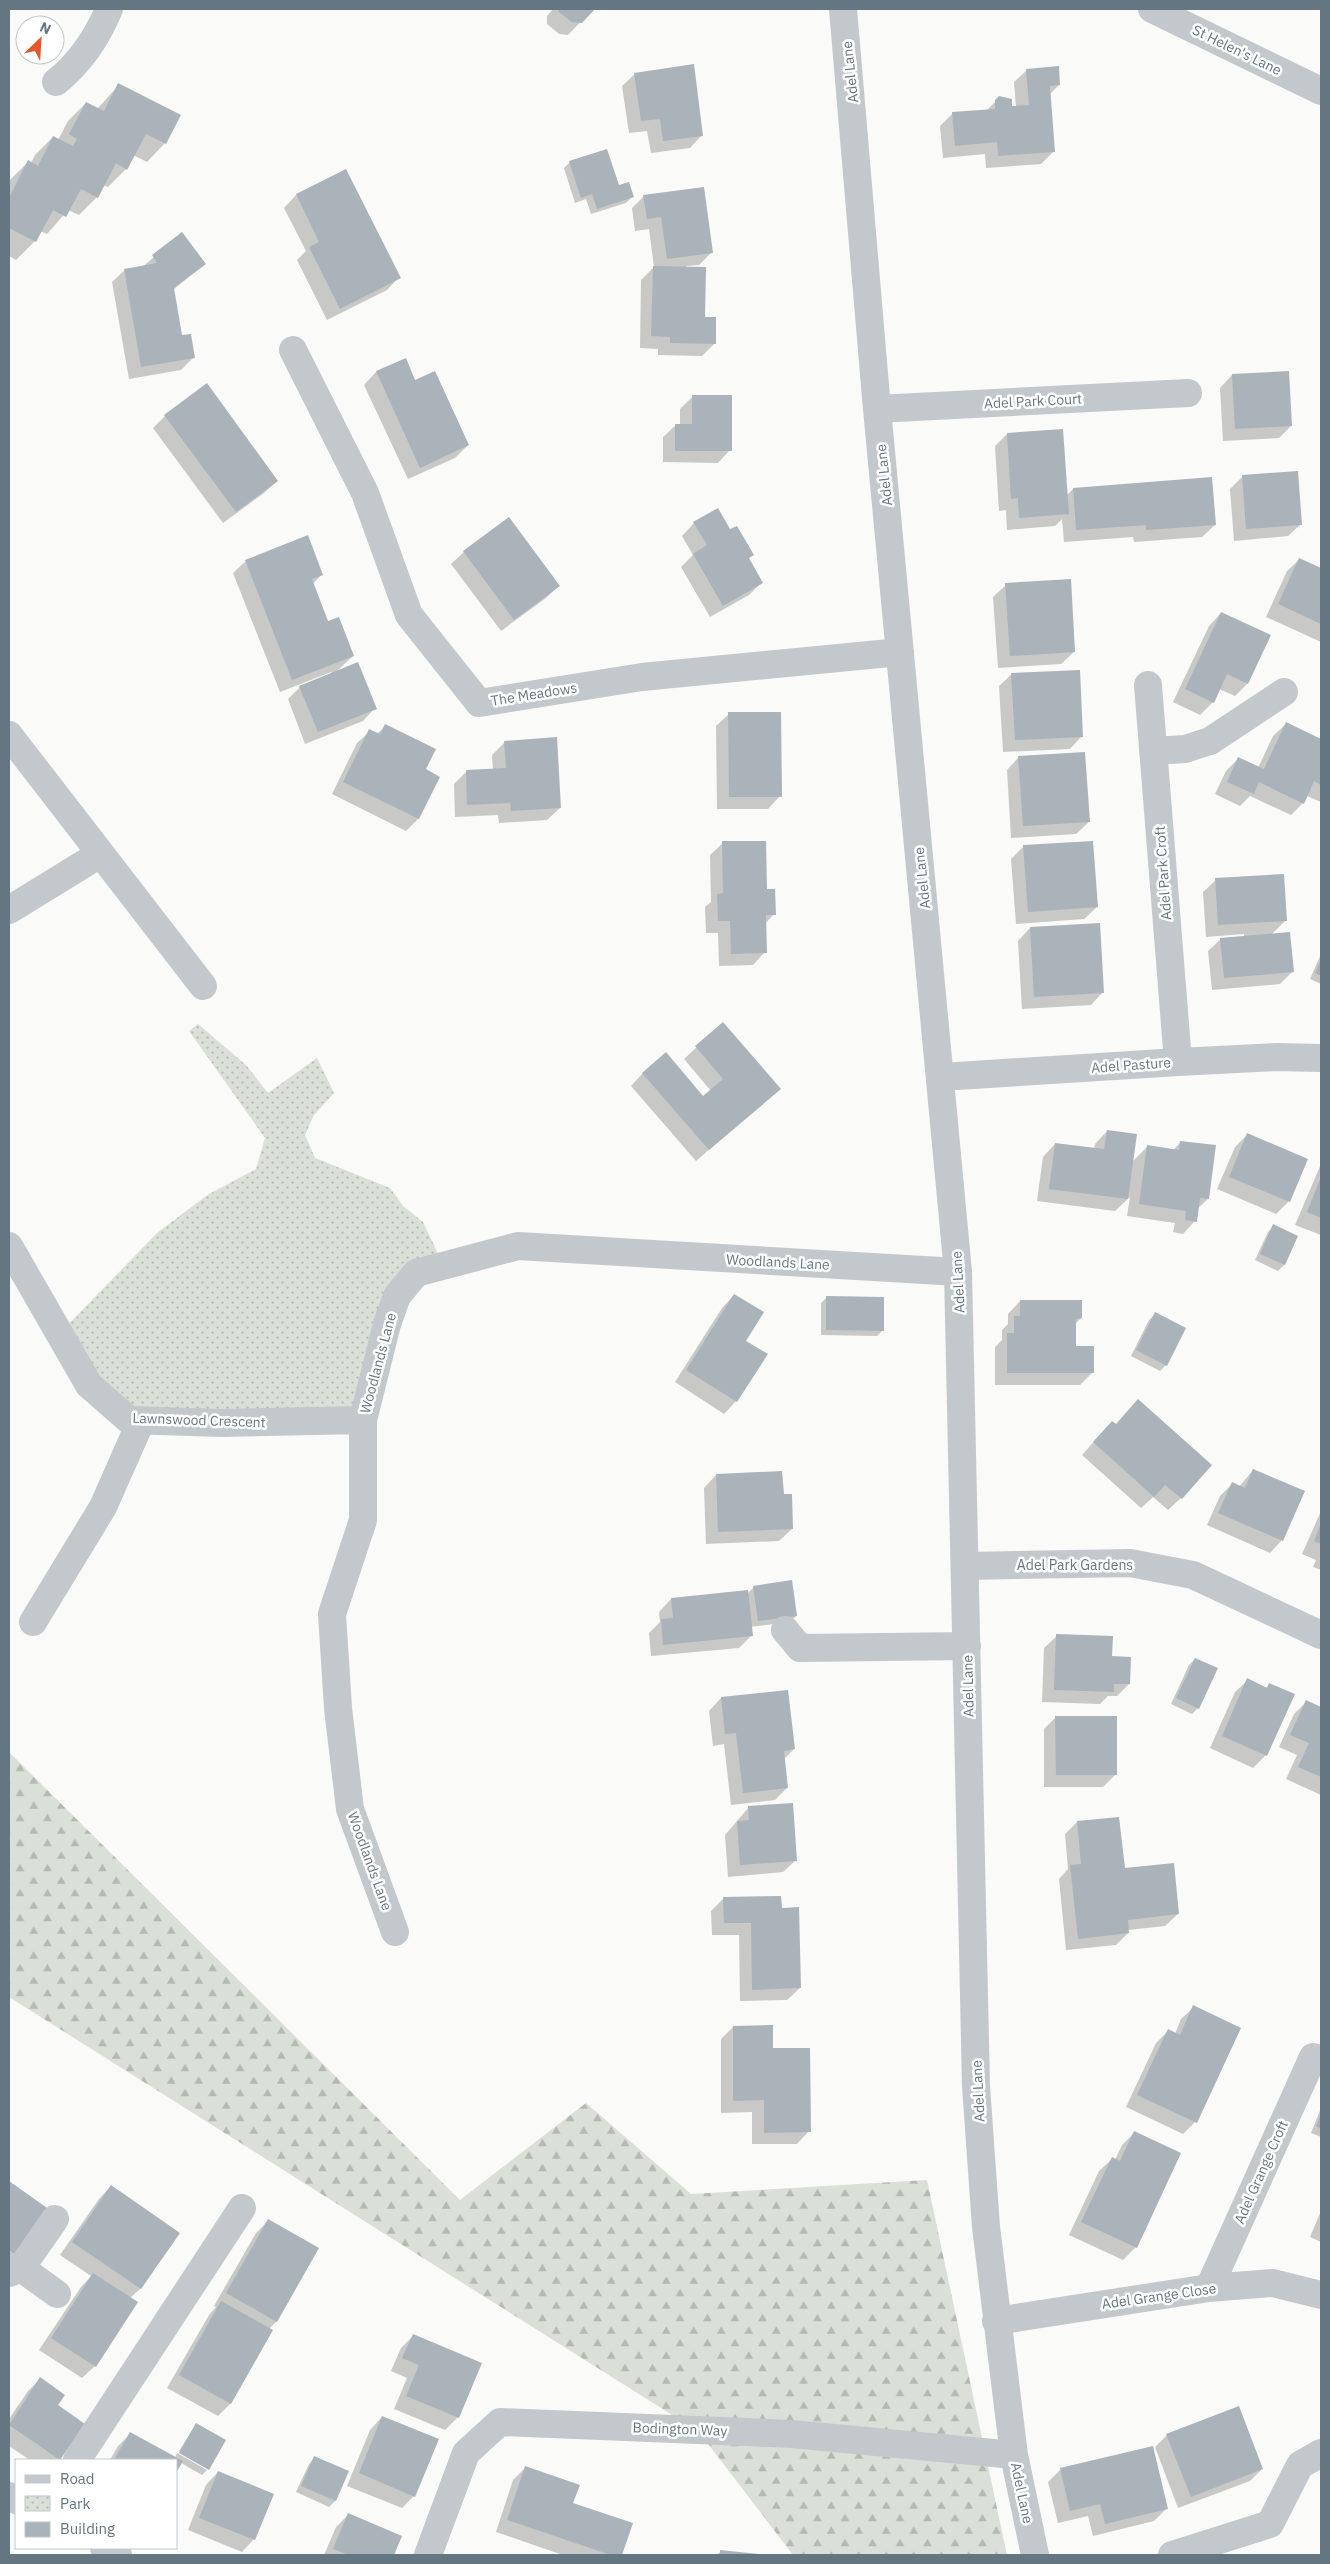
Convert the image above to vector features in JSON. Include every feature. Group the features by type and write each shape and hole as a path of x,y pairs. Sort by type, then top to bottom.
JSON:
{"street":[{"path":"56,82 76,66 92,43 109,9"},
{"name":"Adel Lane","path":"843,9 900,652 958,1272 976,2086 986,2227 996,2321 1014,2455 1035,2555"},
{"name":"St Helen's Lane","path":"1152,9 1321,91"},
{"name":"The Meadows","path":"293,350 365,494 409,615 479,703 642,677 900,652"},
{"name":"Adel Park Court","path":"878,409 1188,394"},
{"name":"Adel Park Croft","path":"1148,685 1178,1062"},
{"path":"1154,751 1185,749 1210,741 1284,692"},
{"path":"9,735 203,986"},
{"path":"9,910 100,854"},
{"name":"Adel Pasture","path":"941,1077 1277,1057 1321,1058"},
{"name":"Woodlands Lane","path":"395,1932 350,1809 338,1708 332,1614 362,1520 363,1420 387,1324 397,1296 416,1273 518,1246 958,1272"},
{"name":"Lawnswood Crescent","path":"9,1248 89,1386 129,1420 221,1423 363,1420"},
{"path":"33,1622 103,1507 141,1421"},
{"name":"Adel Park Gardens","path":"965,1566 1130,1563 1194,1576 1321,1635"},
{"path":"785,1630 800,1648 967,1646"},
{"name":"Adel Grange Croft","path":"1209,2288 1313,2057"},
{"path":"78,2459 242,2208"},
{"path":"55,2219 15,2271 57,2294"},
{"name":"Adel Grange Close","path":"996,2321 1209,2288 1273,2283 1321,2295"},
{"name":"Bodington Way","path":"428,2555 466,2453 500,2422 792,2434 1014,2455"},
{"path":"1172,2555 1270,2524 1300,2465 1321,2453"},
{"path":"106,2549 118,2555"}],"green space":[{"path":"198,1024 246,1065 268,1093 317,1058 334,1093 314,1115 305,1135 315,1158 390,1188 403,1206 423,1222 444,1266 416,1273 363,1420 129,1420 59,1334 158,1232 209,1194 256,1169 265,1138 189,1031"},
{"path":"9,1752 460,2200 586,2103 691,2194 927,2180 1007,2555 793,2555 699,2432 9,1997"}],"building":[{"path":"559,9 595,9 582,23 572,22 559,12"},
{"path":"694,64 703,136 663,141 660,119 641,121 634,73"},
{"path":"1059,66 1060,85 1050,86 1055,152 998,156 997,142 955,146 952,112 995,109 995,100 999,96 1012,99 1012,106 1029,105 1026,69"},
{"path":"118,83 181,115 166,144 146,134 127,170 116,163 98,198 81,189 66,217 53,210 36,242 9,228 9,198 28,160 38,166 53,136 73,146 77,139 69,134 86,102 104,111"},
{"path":"607,149 619,185 629,182 634,197 597,209 592,194 581,198 569,161"},
{"path":"346,169 401,278 340,309 309,247 319,242 296,194"},
{"path":"704,187 713,253 667,259 661,217 647,219 643,195"},
{"path":"182,232 206,264 174,288 182,335 191,334 195,358 141,367 124,269 157,263 152,255"},
{"path":"653,266 706,267 705,317 716,317 716,344 670,343 670,337 651,336"},
{"path":"406,358 415,380 435,371 469,445 420,468 376,371"},
{"path":"1289,371 1292,426 1235,429 1232,374"},
{"path":"207,383 278,481 236,512 164,415"},
{"path":"692,395 732,395 732,451 675,451 675,424 692,424"},
{"path":"1063,429 1069,514 1019,518 1018,498 1011,499 1007,433"},
{"path":"1298,471 1302,525 1246,529 1242,475"},
{"path":"1212,477 1216,525 1146,530 1146,525 1076,530 1073,488"},
{"path":"718,508 730,529 737,526 754,555 749,558 763,583 723,606 693,554 707,545 693,522"},
{"path":"509,517 560,586 514,620 463,551"},
{"path":"308,535 323,575 312,579 328,621 339,617 354,656 292,680 245,560"},
{"path":"1299,558 1321,568 1321,624 1278,604"},
{"path":"1071,579 1075,652 1010,656 1005,583"},
{"path":"1221,612 1271,635 1248,684 1227,674 1214,703 1185,689"},
{"path":"358,662 377,709 318,732 299,686"},
{"path":"1080,670 1083,737 1015,740 1011,673"},
{"path":"728,712 781,712 782,797 729,797"},
{"path":"1286,722 1321,739 1321,785 1314,781 1304,804 1259,782 1254,794 1227,782 1238,757 1264,769"},
{"path":"385,724 436,749 426,769 440,777 419,819 343,782 369,729 380,734"},
{"path":"557,737 561,808 511,811 510,803 467,805 466,770 506,768 504,741"},
{"path":"1085,752 1090,822 1023,826 1018,756"},
{"path":"722,841 766,841 767,889 775,889 776,915 766,915 767,953 731,954 730,921 718,921 717,894 723,893"},
{"path":"1093,841 1098,907 1028,912 1023,845"},
{"path":"1284,874 1287,921 1218,925 1215,878"},
{"path":"1100,923 1104,993 1034,997 1030,927"},
{"path":"1290,932 1294,972 1224,978 1220,938"},
{"path":"1321,959 1321,976 1315,973"},
{"path":"723,1022 781,1089 709,1150 642,1073 666,1052 703,1096 723,1079 695,1046"},
{"path":"1107,1130 1137,1134 1128,1199 1049,1189 1055,1143 1104,1149"},
{"path":"1247,1133 1308,1159 1290,1202 1229,1177"},
{"path":"1180,1141 1216,1145 1209,1199 1200,1198 1197,1222 1185,1220 1186,1211 1139,1204 1147,1145 1179,1150"},
{"path":"1321,1177 1321,1218 1307,1212"},
{"path":"1273,1224 1298,1236 1285,1265 1260,1254"},
{"path":"734,1294 764,1312 746,1341 768,1354 737,1402 686,1370"},
{"path":"826,1296 884,1297 884,1331 826,1330"},
{"path":"1020,1300 1082,1300 1082,1318 1076,1319 1076,1346 1094,1346 1094,1373 1007,1373 1007,1333 1014,1333 1014,1316 1020,1316"},
{"path":"1155,1312 1186,1328 1167,1366 1136,1350"},
{"path":"1138,1399 1212,1465 1182,1499 1165,1485 1154,1497 1093,1442 1112,1421 1116,1424"},
{"path":"1253,1469 1305,1491 1283,1541 1218,1513 1232,1482 1245,1488"},
{"path":"782,1471 784,1494 792,1494 793,1529 718,1532 716,1474"},
{"path":"1321,1523 1321,1544 1314,1541"},
{"path":"792,1580 797,1616 758,1621 753,1586"},
{"path":"748,1590 753,1636 663,1645 661,1619 673,1618 671,1598"},
{"path":"1056,1634 1113,1636 1112,1656 1131,1657 1130,1684 1114,1684 1114,1692 1054,1690"},
{"path":"1195,1658 1218,1668 1199,1709 1176,1698"},
{"path":"1247,1678 1267,1688 1269,1683 1295,1694 1267,1756 1222,1736"},
{"path":"788,1690 795,1749 784,1751 788,1788 743,1793 736,1733 725,1734 721,1697"},
{"path":"1306,1700 1321,1707 1321,1777 1298,1767 1309,1743 1290,1735"},
{"path":"1055,1716 1117,1716 1117,1775 1056,1775"},
{"path":"793,1803 797,1861 740,1865 737,1821 749,1820 748,1806"},
{"path":"1119,1817 1125,1868 1174,1863 1179,1914 1128,1920 1129,1933 1078,1939 1070,1865 1081,1864 1077,1821"},
{"path":"781,1896 782,1908 799,1907 801,1988 752,1990 751,1923 724,1923 723,1897"},
{"path":"1193,2005 1241,2028 1197,2123 1137,2095 1168,2029 1180,2035"},
{"path":"773,2025 773,2048 810,2048 811,2132 764,2133 764,2100 733,2101 733,2026"},
{"path":"1321,2114 1321,2129 1316,2126"},
{"path":"1134,2131 1181,2153 1137,2248 1081,2222 1112,2157 1120,2161"},
{"path":"9,2181 57,2215 24,2261 9,2250"},
{"path":"111,2185 180,2233 141,2289 72,2242"},
{"path":"268,2219 319,2248 277,2322 226,2293"},
{"path":"93,2273 138,2302 96,2367 51,2338"},
{"path":"221,2301 273,2330 231,2404 179,2375"},
{"path":"413,2334 482,2363 459,2418 406,2396 419,2365 402,2358"},
{"path":"40,2377 65,2395 58,2405 85,2424 61,2459 9,2425"},
{"path":"1239,2406 1263,2469 1191,2497 1166,2434"},
{"path":"382,2416 439,2439 415,2497 359,2473"},
{"path":"196,2423 226,2440 209,2470 179,2453"},
{"path":"130,2432 183,2461 178,2470 178,2459 115,2459"},
{"path":"1153,2446 1168,2509 1105,2524 1100,2504 1070,2511 1060,2468"},
{"path":"314,2456 349,2471 336,2501 301,2486"},
{"path":"525,2466 580,2485 573,2503 633,2523 622,2555 611,2555 507,2520"},
{"path":"218,2471 274,2494 255,2540 199,2518"},
{"path":"348,2513 402,2536 394,2555 349,2555 333,2549"},
{"path":"720,2550 759,2554 759,2555 720,2555"}]}
